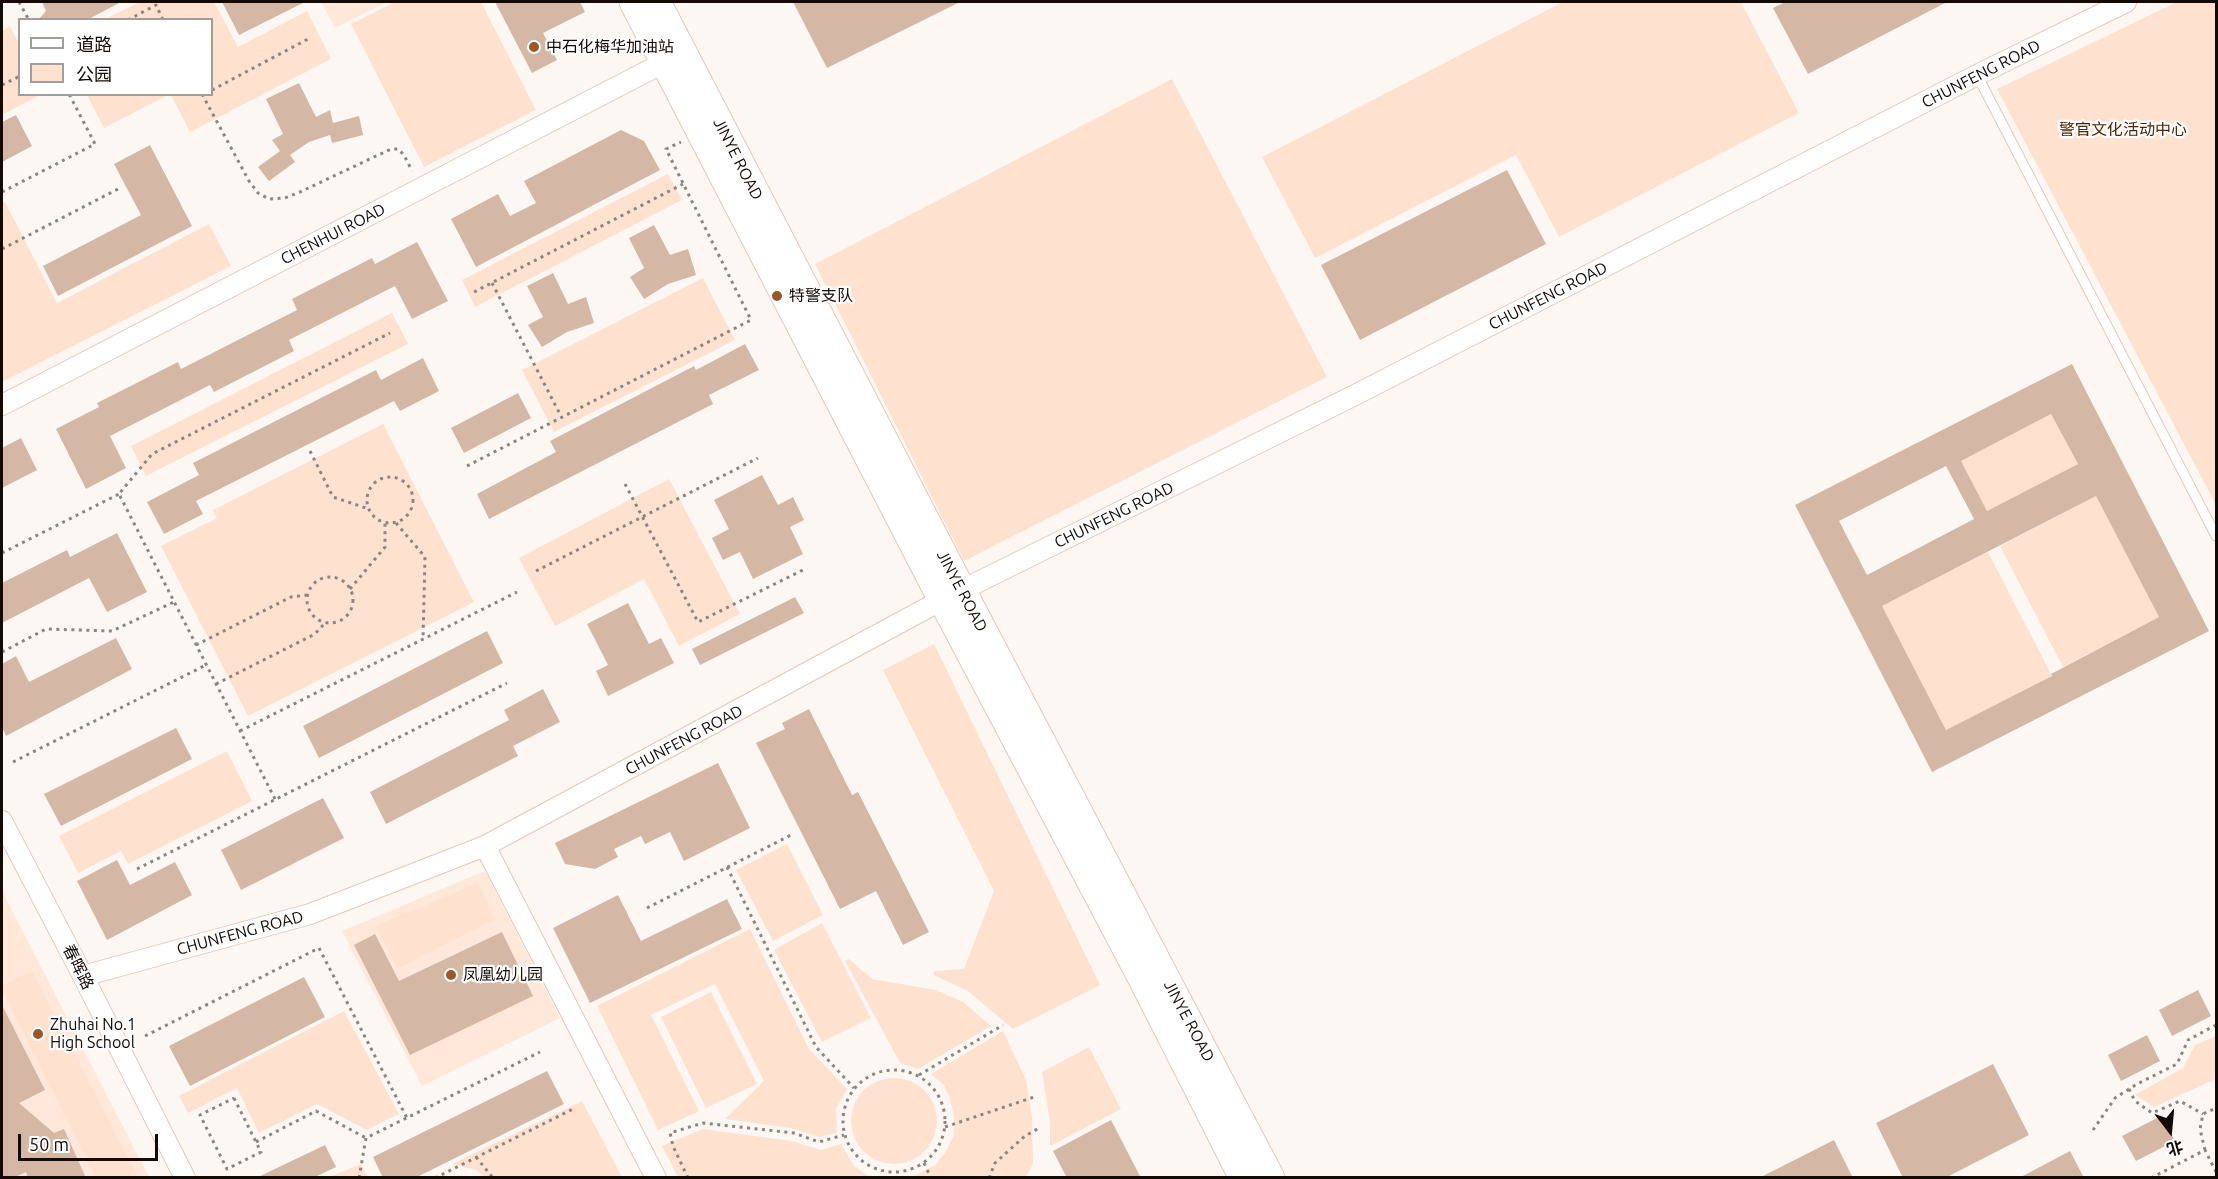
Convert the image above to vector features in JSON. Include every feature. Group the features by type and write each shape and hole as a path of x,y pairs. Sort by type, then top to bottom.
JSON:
{"main road":[{"name":"JINYE ROAD","path":"633,2 952,595 1271,1178"},
{"name":"JINYE ROAD","path":"657,2 1146,987 1244,1178"}],"street":[{"name":"CHUNFENG ROAD","path":"83,976 310,914 485,846 952,595 1366,390 1977,75 2126,2"},
{"name":"CHENHUI ROAD","path":"2,405 665,62"},
{"name":"春晖路","path":"2,821 184,1178"},
{"path":"485,846 656,1178"}],"lane":[{"path":"1977,75 2217,536"}],"path":[{"path":"19,2 28,18"},
{"path":"132,18 156,5 162,18"},
{"path":"213,89 308,39"},
{"path":"2,85 18,77"},
{"path":"2,192 95,144 70,96"},
{"path":"203,96 249,181 258,193 269,199 285,198 300,192 391,149 398,149 404,154 421,188"},
{"path":"467,466 752,320 666,149 701,132"},
{"path":"474,292 683,184"},
{"path":"2,249 118,189"},
{"path":"492,283 562,418"},
{"path":"2,553 119,494 152,454 390,333"},
{"path":"310,451 333,497 369,509"},
{"path":"536,571 758,458"},
{"path":"382,478 398,478 411,488 414,504 406,518 396,522 385,523 372,515 369,509 368,494 375,482 382,478"},
{"path":"625,484 698,622 805,569"},
{"path":"119,494 275,799"},
{"path":"396,522 425,557 423,639"},
{"path":"350,589 385,546 385,523"},
{"path":"330,577 345,582 350,589 353,604 351,612 339,622 325,623 318,620 309,609 307,595 315,583 330,577"},
{"path":"240,731 518,591"},
{"path":"196,645 291,597 307,595"},
{"path":"2,652 46,629 112,631 174,602"},
{"path":"216,684 315,634 325,623"},
{"path":"13,762 206,665"},
{"path":"137,869 507,683"},
{"path":"647,908 793,834"},
{"path":"727,867 816,1047 854,1088"},
{"path":"145,1036 319,948 407,1118"},
{"path":"919,1075 1003,1025"},
{"path":"2093,1130 2115,1098 2177,1064 2188,1040 2217,1025"},
{"path":"366,1138 540,1052"},
{"path":"884,1070 902,1070 919,1075 933,1086 942,1101 946,1118 944,1136 936,1152 924,1163 909,1170 893,1173 877,1170 862,1162 851,1150 844,1136 842,1119 845,1103 854,1088 868,1076 884,1070"},
{"path":"2129,1089 2135,1101 2152,1113 2180,1101 2204,1114"},
{"path":"945,1127 1037,1096"},
{"path":"234,1098 256,1142 261,1152 227,1169 200,1115 234,1098"},
{"path":"2204,1114 2217,1108"},
{"path":"435,1178 573,1109"},
{"path":"256,1142 316,1111 366,1138"},
{"path":"2204,1114 2200,1129 2205,1150 2217,1172"},
{"path":"687,1178 670,1133 703,1123 794,1133 819,1142 844,1136"},
{"path":"989,1178 995,1163 1025,1136 1041,1127"},
{"path":"359,1178 366,1138"},
{"path":"2151,1178 2205,1150"},
{"path":"476,1157 493,1178"},
{"path":"924,1163 932,1178"},
{"path":"909,1170 913,1178"}],"shaded area":[{"path":"321,2 387,2 335,28"},
{"name":"凤凰幼儿园","path":"485,871 560,1018 422,1086 342,931"},
{"name":"Zhuhai No.1 High School","path":"2,891 149,1177 2,1177"}],"green space":[{"path":"140,2 214,2 238,47 307,11 331,59 190,132 172,96 213,96 213,18 107,18"},
{"path":"395,2 481,2 536,110 424,167 351,24"},
{"path":"1563,2 1741,2 1799,113 1559,237 1516,155 1315,258 1262,157"},
{"name":"警官文化活动中心","path":"2177,2 2216,2 2216,505 1997,89"},
{"path":"10,26 18,42 18,96 38,96 2,115 2,31"},
{"path":"1172,79 1327,377 964,561 815,264"},
{"path":"88,96 166,96 104,128"},
{"path":"668,174 682,200 475,307 462,280"},
{"path":"5,202 57,303 209,224 231,266 2,382 2,203"},
{"path":"703,278 735,340 554,432 522,370"},
{"path":"392,313 408,344 146,476 131,446"},
{"path":"2051,414 2078,464 1987,511 1961,461"},
{"path":"383,424 474,602 248,716 161,546 217,518 213,510"},
{"path":"669,479 740,614 679,646 644,579 555,626 519,558"},
{"path":"2096,496 2159,617 2063,667 2000,546"},
{"path":"1988,552 2052,676 1946,730 1882,606"},
{"path":"934,644 1100,985 1013,1029 968,991 934,975 934,971 964,969 994,891 883,670"},
{"path":"227,751 252,801 128,864 121,851 78,873 59,836"},
{"path":"787,844 823,915 773,941 736,870"},
{"path":"478,883 495,919 397,969 376,926"},
{"path":"822,923 871,1018 822,1042 774,950"},
{"path":"750,929 809,1049 847,1089 836,1109 837,1133 819,1137 791,1128 725,1119 764,1081 715,984 651,1015 699,1111 658,1130 597,1006"},
{"path":"849,959 872,979 936,990 963,1002 991,1026 918,1069 900,1063 845,961"},
{"path":"32,971 138,1177 96,1177 2,990 2,986"},
{"path":"711,992 757,1084 706,1108 661,1017"},
{"path":"344,1011 399,1114 367,1130 317,1104 259,1133 237,1088 188,1113 179,1096"},
{"path":"1003,1031 1026,1080 1032,1118 1033,1164 1026,1177 912,1177 935,1165 945,1153 954,1135 954,1116 950,1099 944,1085 931,1074"},
{"path":"2216,1036 2216,1079 2154,1107 2135,1095 2183,1068 2195,1045"},
{"path":"1089,1047 1121,1109 1050,1146 1050,1123 1042,1072"},
{"path":"886,1078 902,1078 925,1090 934,1104 937,1121 934,1138 925,1152 902,1164 886,1164 870,1157 858,1145 851,1129 851,1113 858,1097 870,1085"},
{"path":"582,1101 622,1177 484,1177 476,1170 452,1164"},
{"path":"703,1129 792,1141 821,1150 841,1144 854,1166 867,1175 877,1177 678,1177 662,1146"},
{"path":"361,1164 368,1177 329,1177"}],"building":[{"path":"42,2 121,2 91,18 40,18 46,11"},
{"path":"222,2 305,2 239,35"},
{"name":"中石化梅华加油站","path":"495,2 580,2 585,12 543,33 557,60 532,73"},
{"path":"793,2 960,2 827,68"},
{"path":"1785,2 1947,2 1808,74 1773,8"},
{"path":"299,83 316,117 330,110 333,123 359,116 363,135 332,143 330,135 309,142 290,155 295,162 269,181 258,167 280,151 272,140 283,134 266,99"},
{"path":"16,115 32,146 2,162 2,122"},
{"path":"621,130 644,141 660,170 476,267 451,219 498,194 510,216 536,203 524,181"},
{"path":"150,145 192,226 58,296 43,266 141,215 114,164"},
{"path":"1507,170 1546,244 1360,340 1321,265"},
{"path":"654,225 670,255 688,249 696,275 668,284 644,299 630,277 644,268 629,238"},
{"path":"417,242 448,301 412,319 395,286 289,340 294,351 214,392 210,385 110,436 126,468 86,489 56,429 99,407 97,403 178,362 181,369 297,310 292,299 372,258 375,264"},
{"path":"553,273 568,304 586,297 594,323 567,332 542,347 528,325 543,317 527,286"},
{"path":"745,344 759,370 709,395 713,404 489,519 477,494 556,452 550,441 694,366 696,370"},
{"path":"423,358 439,391 400,411 394,401 196,501 203,514 164,534 147,502 199,475 193,463 376,370 381,380"},
{"path":"2072,364 2209,631 1932,772 1795,505","holes":["2051,414 2078,464 1987,511 1961,461","1946,466 1974,519 1867,575 1839,521","2096,496 2159,617 2051,674 2052,676 1946,730 1882,606"]},
{"path":"518,393 531,418 464,453 451,428"},
{"path":"21,438 37,470 2,488 2,448"},
{"path":"762,475 778,505 793,497 804,520 790,527 803,554 753,579 740,552 723,560 712,538 729,529 714,500"},
{"path":"117,533 147,592 107,612 89,578 2,623 2,583 67,550 70,557"},
{"path":"795,597 804,613 700,665 692,649"},
{"path":"628,603 649,644 661,638 674,663 608,696 596,671 608,665 587,624"},
{"path":"487,631 503,663 319,758 303,726"},
{"path":"116,638 132,669 6,736 2,727 2,664 16,656 29,682"},
{"path":"543,689 560,722 513,746 518,756 386,824 370,792 509,720 504,710"},
{"path":"809,709 852,795 858,792 929,932 903,945 876,891 840,909 756,743 785,729 782,723"},
{"path":"176,728 192,759 61,826 44,794"},
{"path":"718,763 750,828 684,861 670,832 645,844 641,836 614,849 618,857 595,869 565,864 555,843"},
{"path":"323,798 344,838 241,890 221,850"},
{"path":"117,860 130,885 175,862 192,895 107,940 77,881"},
{"path":"618,895 641,941 727,899 742,929 590,1003 553,928"},
{"path":"502,932 533,996 410,1055 354,945 375,934 399,981"},
{"path":"304,977 325,1017 190,1086 169,1046"},
{"path":"2198,990 2211,1016 2172,1036 2159,1010"},
{"path":"2,1005 45,1090 19,1103 54,1133 64,1129 86,1178 28,1178 26,1172 13,1178 2,1178"},
{"path":"2147,1035 2160,1061 2121,1081 2108,1055"},
{"path":"1993,1064 2029,1135 1945,1178 1903,1178 1876,1123"},
{"path":"547,1071 564,1104 415,1178 383,1178 373,1157"},
{"path":"2161,1116 2175,1141 2136,1161 2122,1136"},
{"path":"1111,1120 1141,1178 1067,1178 1053,1151"},
{"path":"1834,1140 1853,1178 1759,1178"},
{"path":"325,1145 336,1167 313,1178 256,1178"},
{"path":"2070,1151 2084,1178 2019,1178"}],"place":[{"name":"中石化梅华加油站","path":"534,47"},
{"name":"特警支队","path":"777,296"},
{"name":"凤凰幼儿园","path":"451,975"},
{"name":"Zhuhai No.1 High School","path":"38,1034"}]}
